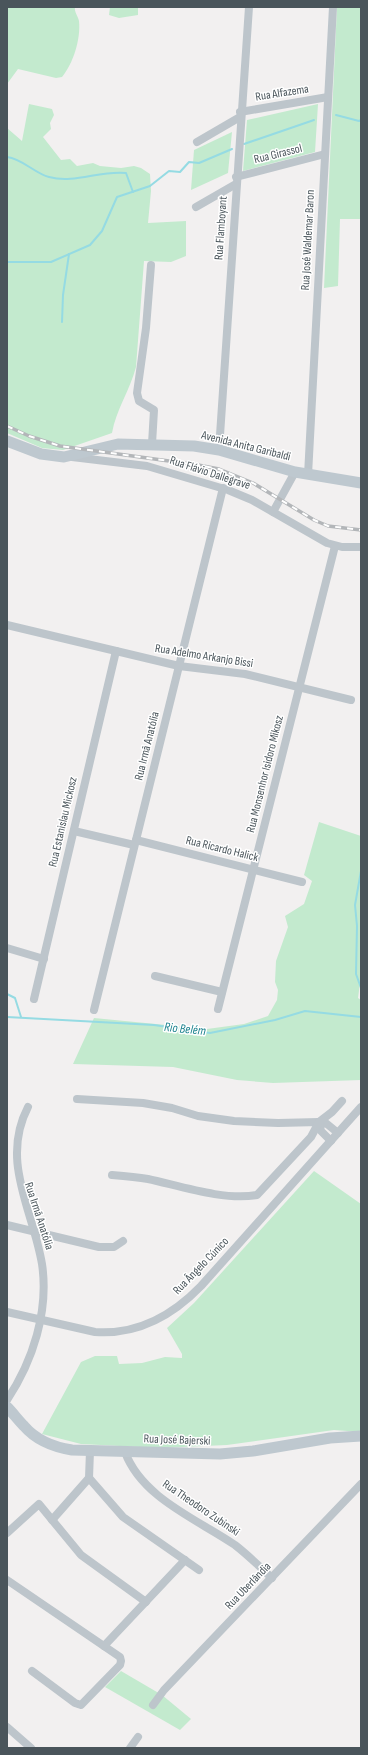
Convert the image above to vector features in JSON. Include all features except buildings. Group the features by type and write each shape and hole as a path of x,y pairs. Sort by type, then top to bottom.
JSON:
{"main road":[{"name":"Avenida Anita Garibaldi","path":"7,442 41,454 64,456 118,444 181,445 219,450 308,475 361,483"},
{"name":"Rua José Bajerski","path":"7,1407 24,1427 45,1443 63,1449 220,1454 330,1438 361,1436"}],"street":[{"name":"Rua Flamboyant","path":"219,450 248,7"},
{"name":"Rua José Waldemar Baron","path":"308,475 333,7"},
{"name":"Rua Alfazema","path":"197,142 240,114 328,97"},
{"name":"Rua Girassol","path":"196,207 236,181 325,154"},
{"path":"152,265 146,328 137,393 139,401 154,410 152,444"},
{"name":"Rua Flávio Dallegrave","path":"64,456 147,466 223,488 243,495 318,539 334,546 361,547"},
{"path":"273,512 295,472"},
{"name":"Rua Irmã Anatólia","path":"94,1010 223,488"},
{"name":"Rua Monsenhor Isidoro Mikosz","path":"218,1009 334,546"},
{"name":"Rua Adelmo Arkanjo Bissi","path":"7,625 179,666 241,673 351,700"},
{"name":"Rua Estanislau Mickosz","path":"34,999 116,651"},
{"name":"Rua Ricardo Halick","path":"74,831 135,843 302,882"},
{"path":"7,948 44,959"},
{"path":"155,976 222,992"},
{"path":"77,1099 143,1103 172,1108 198,1116 234,1121 278,1123 319,1122 327,1124 338,1133"},
{"path":"112,1174 149,1179 180,1188 212,1193 257,1196 311,1137 319,1122 332,1112 342,1101"},
{"name":"Rua Irmã Anatólia","path":"7,1400 17,1386 28,1363 40,1320 43,1276 39,1251 15,1182 10,1139 28,1107"},
{"name":"Rua Ângelo Cúnico","path":"7,1312 82,1330 110,1333 141,1327 166,1314 189,1298 201,1286 361,1107"},
{"path":"319,1122 321,1131 331,1141"},
{"path":"7,1225 99,1247 114,1247 123,1241"},
{"path":"52,1520 89,1474 90,1451"},
{"name":"Rua Theodoro Zubinski","path":"125,1452 135,1472 153,1491 235,1546 272,1578"},
{"path":"89,1474 123,1517 199,1570"},
{"name":"Rua Uberlândia","path":"153,1705 164,1690 361,1484"},
{"path":"7,1533 39,1504 81,1555 146,1602"},
{"path":"104,1646 185,1560"},
{"path":"7,1580 120,1657 121,1663 81,1705 75,1703 32,1671"},
{"path":"7,1727 31,1748"},
{"path":"130,1748 138,1737"}],"green space":[{"path":"7,7 75,7 79,21 79,36 73,58 62,77 56,78 18,69 7,84"},
{"path":"110,7 138,7 138,15 119,18 109,15"},
{"path":"337,7 361,7 361,219 340,219 338,286 324,288"},
{"path":"29,104 52,109 54,115 50,123 51,129 43,137 61,160 70,159 77,166 93,163 100,166 121,168 134,166 141,168 150,174 151,191 148,223 186,221 186,256 171,262 144,261 136,367 112,433 63,450 42,448 7,433 7,128 22,141"},
{"path":"318,104 315,152 243,171 247,120"},
{"path":"232,132 228,173 191,190 194,150"},
{"path":"319,822 361,836 361,976 358,998 361,1000 361,1080 273,1083 237,1080 173,1067 73,1064 94,1018 207,1029 244,1024 268,1016 277,1000 278,990 275,982 276,961 288,927 285,916 304,904 312,881 304,875"},
{"path":"314,1171 361,1204 361,1432 334,1430 227,1445 159,1448 81,1444 42,1434 81,1362 95,1356 117,1356 119,1364 142,1363 165,1357 182,1358 182,1354 167,1328 194,1303"},
{"path":"121,1671 162,1695 191,1719 180,1730 105,1687"}],"waterway":[{"path":"336,115 359,121 361,120"},
{"path":"244,144 314,120"},
{"path":"7,262 51,262 90,245 102,231 117,197 150,186 169,171 180,172 189,162 199,163 232,149"},
{"path":"7,157 18,160 44,175 59,179 78,178 107,173 126,173 133,192"},
{"path":"62,322 63,295 69,254"},
{"path":"361,871 355,905 357,926 356,974 361,988"},
{"path":"7,994 15,998 21,1017"},
{"name":"Rio Belém","path":"7,1017 154,1025 210,1033 275,1020 305,1011 361,1017"}],"railway":[{"path":"7,426 29,436 60,446 219,469 253,483 314,520 328,526 361,530"}]}
